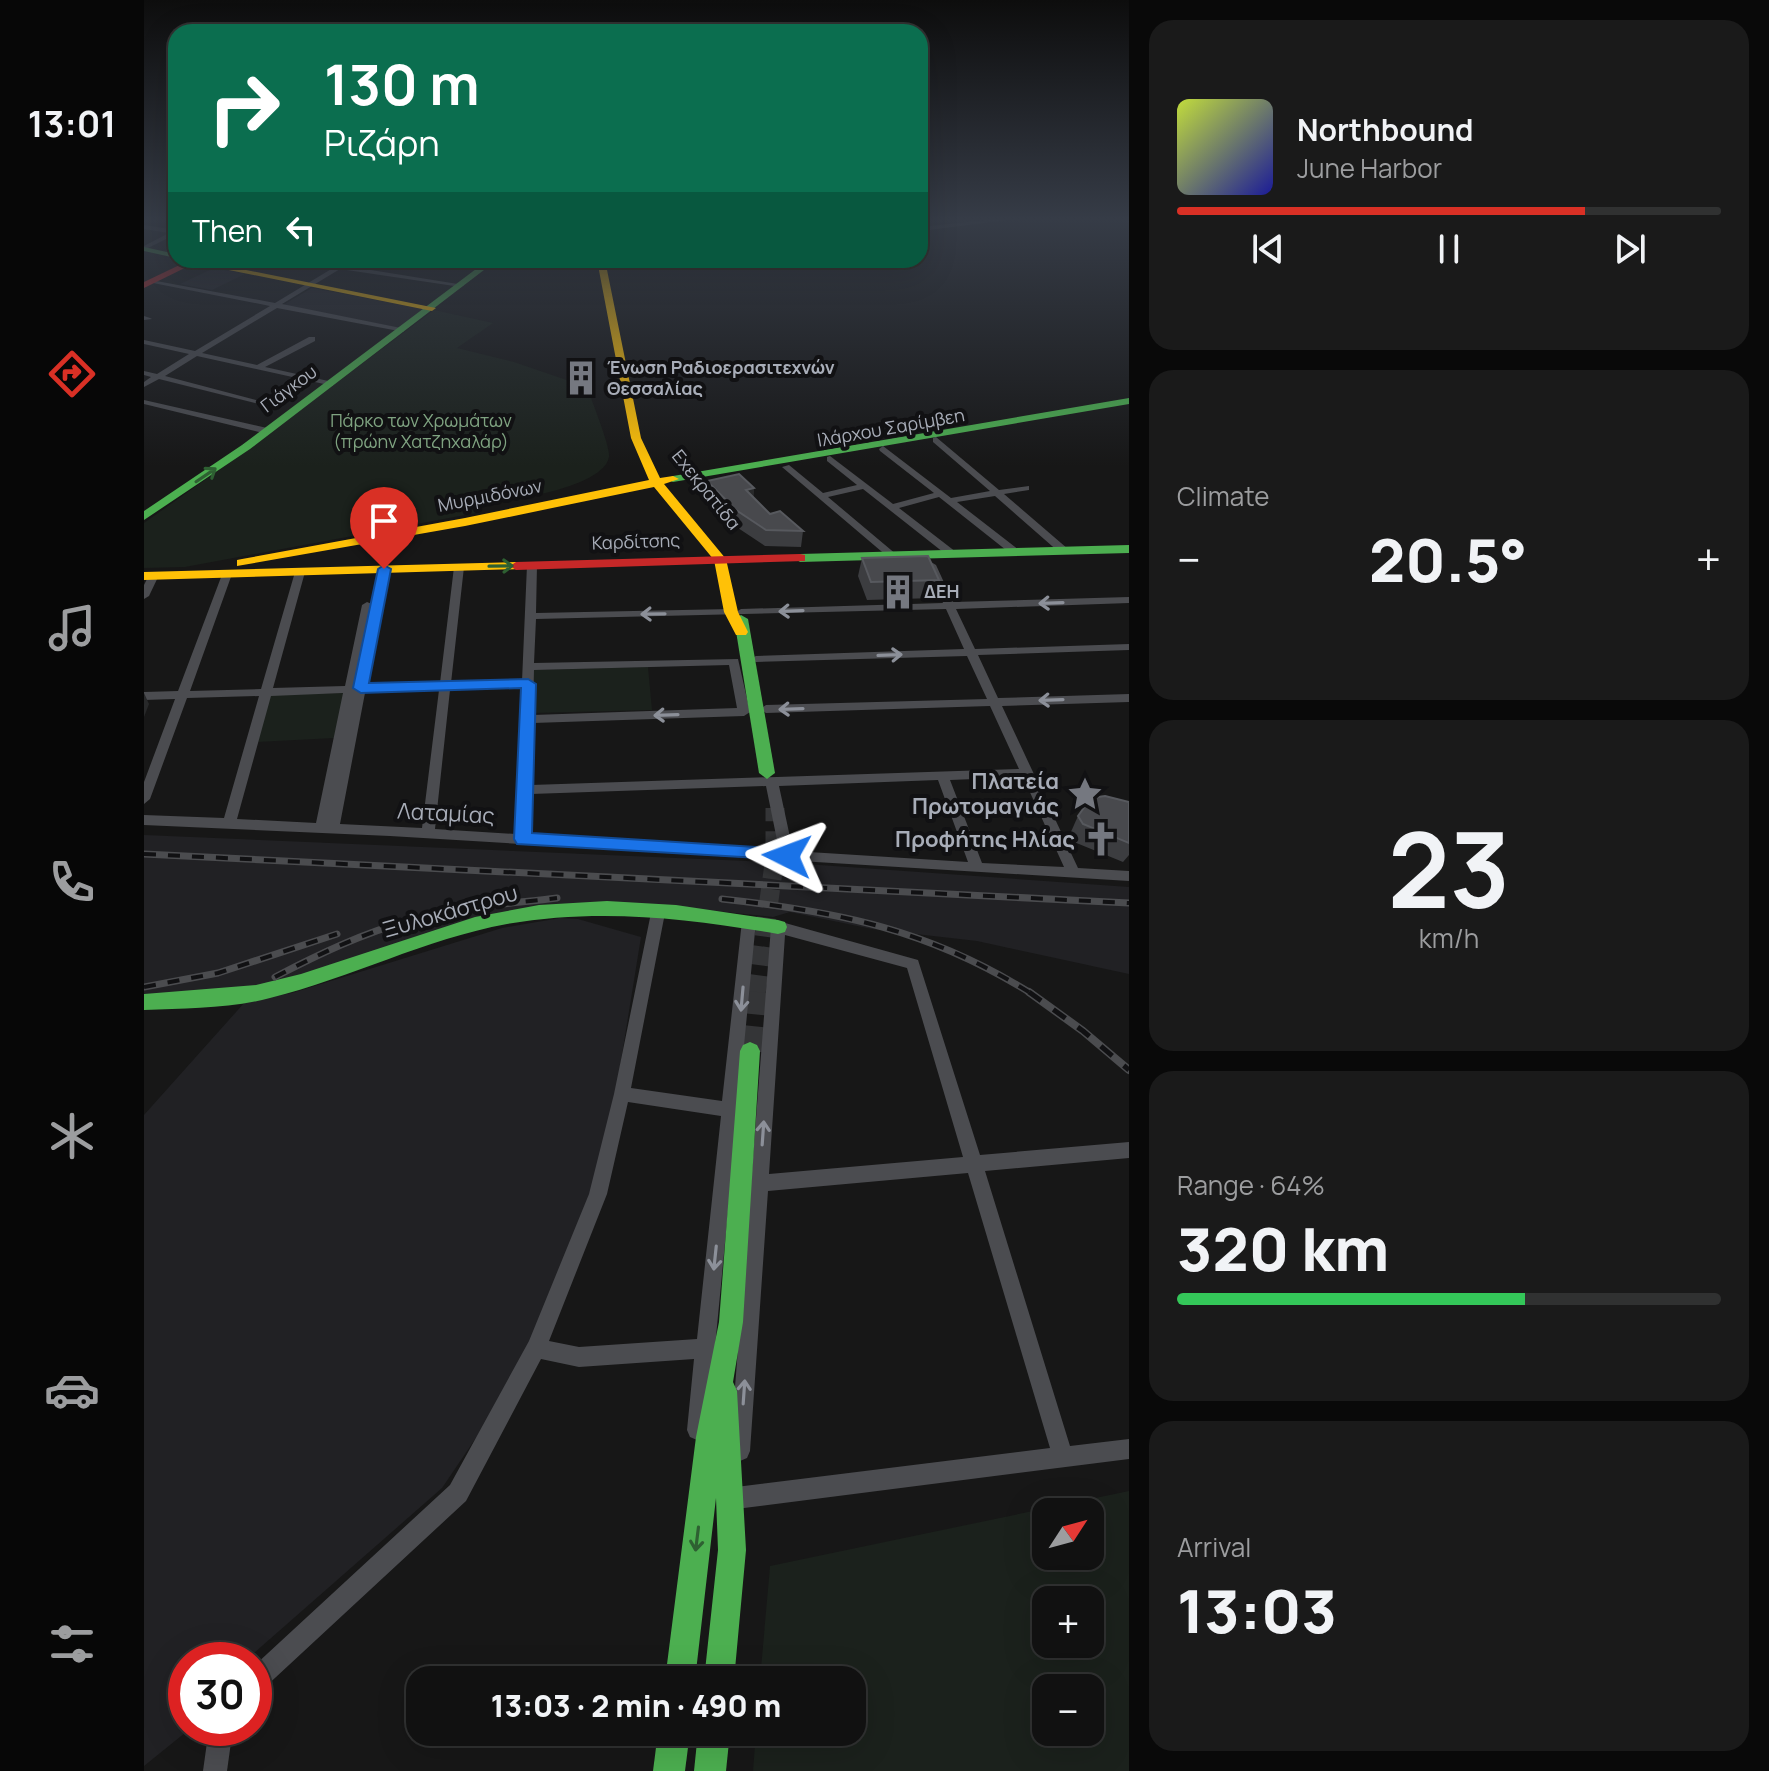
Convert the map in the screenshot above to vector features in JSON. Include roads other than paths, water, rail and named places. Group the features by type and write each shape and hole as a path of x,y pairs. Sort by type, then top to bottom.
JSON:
{"street":[{"path":"251,301 401,330"},
{"path":"144,385 283,301"},
{"path":"404,301 434,306"},
{"name":"Γιάγκου","path":"144,516 267,431 441,301"},
{"name":"Εχεκρατίδα","path":"609,301 636,438 664,484 727,559 770,778"},
{"path":"258,368 312,339"},
{"path":"144,342 330,384"},
{"path":"144,373 267,404 257,411"},
{"path":"144,402 267,431"},
{"name":"Ιλάρχου Σαρίμβεη","path":"664,484 786,467 1129,404"},
{"name":"Ιλάρχου Σαρίμβεη","path":"664,484 1129,404"},
{"path":"236,424 246,417"},
{"path":"936,440 1064,551"},
{"path":"883,449 1015,552"},
{"path":"830,459 952,554"},
{"path":"786,467 892,555"},
{"name":"Μυρμιδόνων","path":"227,574 471,529 664,484"},
{"name":"Μυρμιδόνων","path":"179,575 664,484"},
{"path":"821,496 864,486"},
{"path":"891,507 1026,488"},
{"name":"Καρδίτσης","path":"149,576 1129,549"},
{"path":"926,554 1073,873"},
{"path":"523,839 532,565"},
{"path":"428,833 459,567"},
{"path":"326,829 380,570"},
{"path":"229,823 300,572"},
{"path":"144,799 227,574"},
{"path":"144,596 149,576"},
{"path":"530,616 1129,600"},
{"path":"756,659 1129,647"},
{"path":"527,719 744,712 734,661 529,667"},
{"path":"144,696 528,684"},
{"path":"766,709 1129,698"},
{"path":"525,790 770,778 1027,773"},
{"path":"943,777 977,867"},
{"path":"770,778 787,856"},
{"name":"Λαταμίας","path":"144,820 428,833 1129,876"},
{"name":"Ξυλοκάστρου","path":"144,1002 270,991 481,923 518,915 571,909 749,921 913,964 973,1163"},
{"path":"272,1665 458,1493 536,1348 598,1194 622,1094 658,913"},
{"path":"702,1492 695,1450 749,921"},
{"path":"720,1666 740,1448 778,927"},
{"path":"682,1666 702,1492 730,1323 750,1051"},
{"path":"622,1094 731,1110"},
{"path":"760,1183 1129,1150"},
{"path":"973,1163 1063,1457"},
{"path":"536,1348 579,1357 705,1348"},
{"path":"723,1379 734,1499"},
{"path":"734,1499 1129,1449"},
{"path":"215,1771 218,1746"},
{"path":"669,1771 672,1746"},
{"path":"710,1771 713,1746"}],"tunnel":[{"path":"756,994 775,857 775,808"},
{"path":"750,1051 756,992"}],"railway":[{"path":"144,854 1129,903"},
{"path":"275,977 342,945 411,920 465,909 557,898"},
{"path":"722,899 806,910 883,927 957,954 1031,993"},
{"path":"144,987 218,973 337,934"},
{"path":"1031,993 1083,1031 1129,1070"}],"place":[{"name":"Ένωση Ραδιοερασιτεχνών Θεσσαλίας","path":"581,378"},
{"name":"ΔΕΗ","path":"898,592"},
{"name":"Πλατεία Πρωτομαγιάς","path":"1085,794"},
{"name":"Προφήτης Ηλίας","path":"1101,839"}],"park label":[{"name":"Πάρκο των Χρωμάτων (πρώην Χατζηχαλάρ)","path":"421,431"}]}
